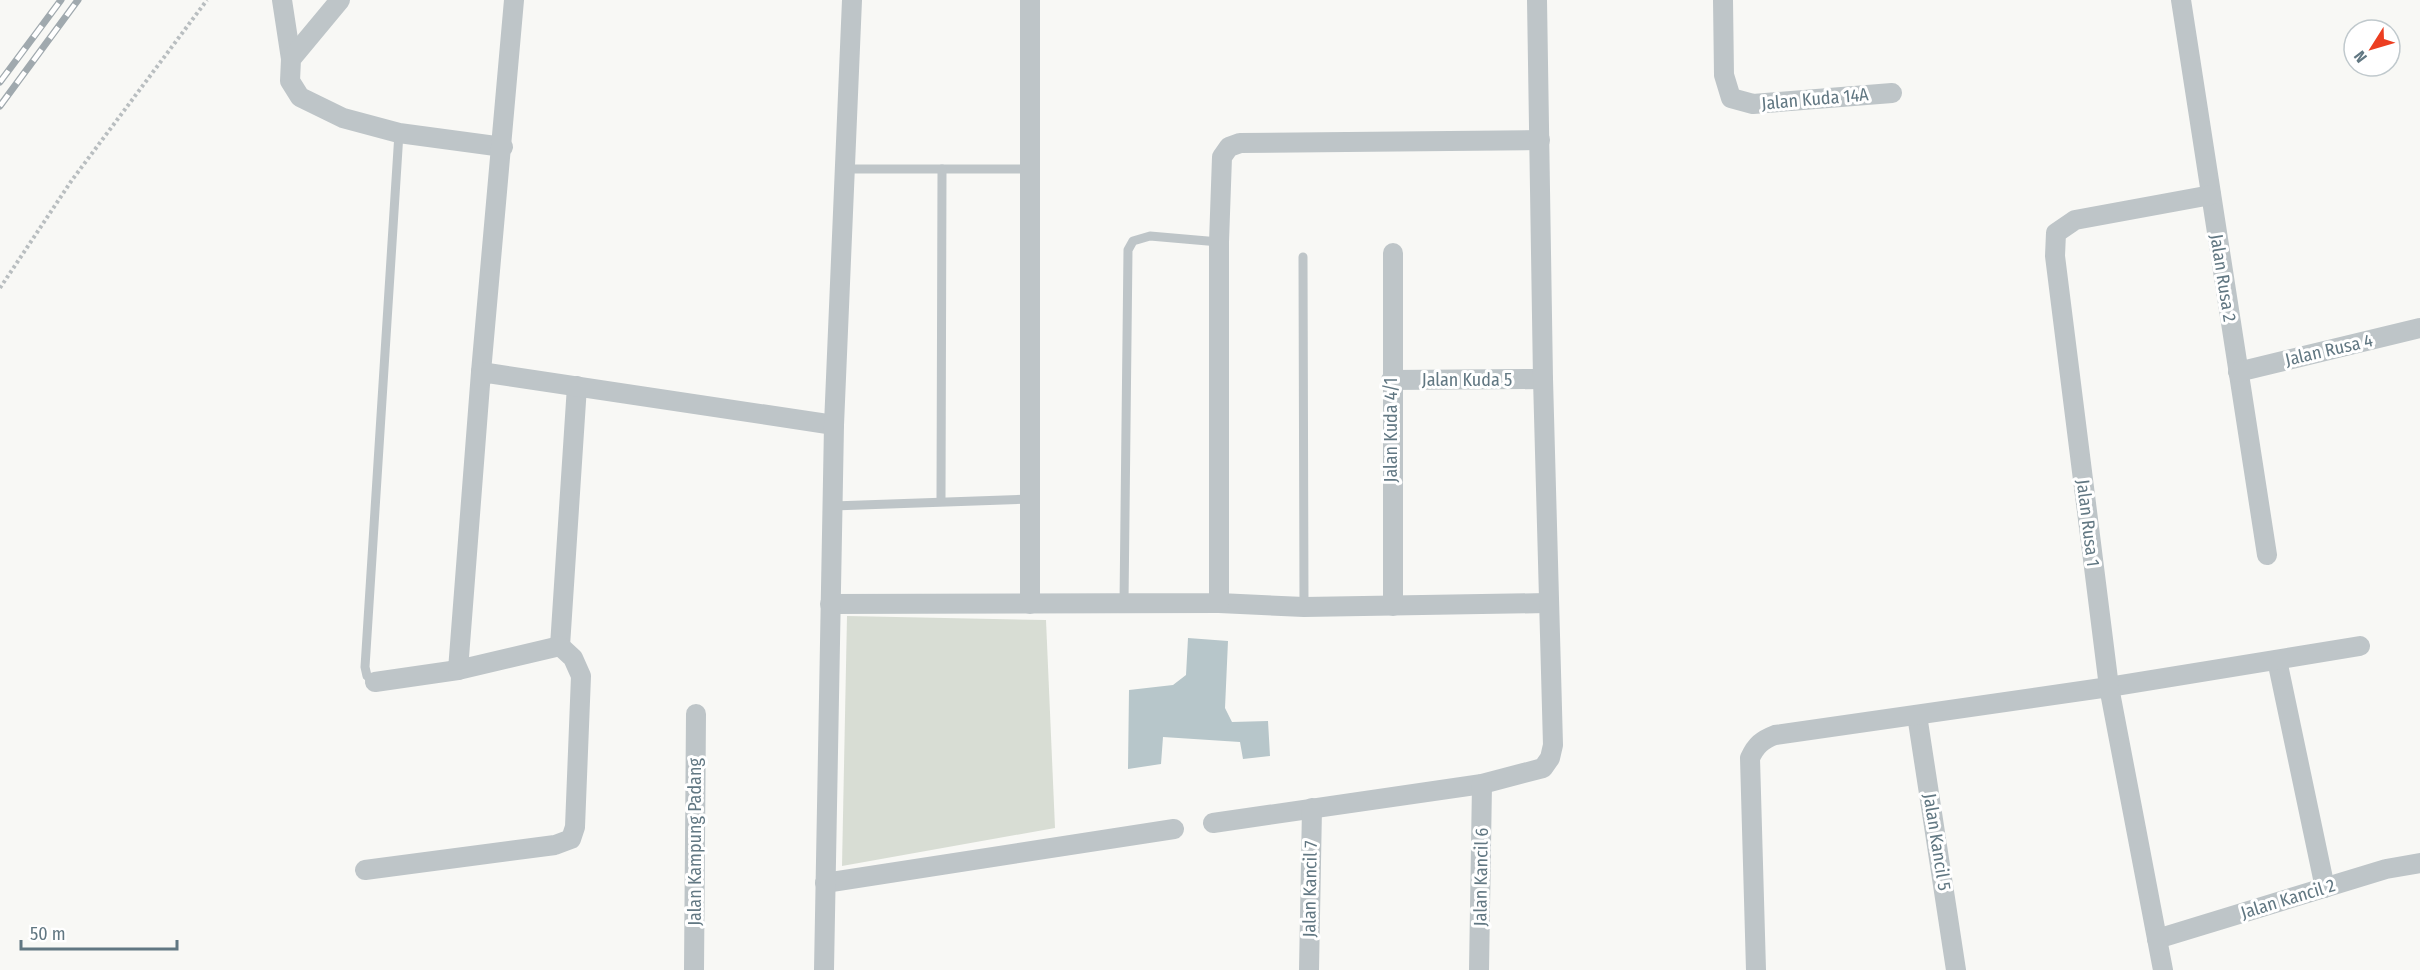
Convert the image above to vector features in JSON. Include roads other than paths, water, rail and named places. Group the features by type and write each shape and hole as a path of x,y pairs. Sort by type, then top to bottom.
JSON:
{"street":[{"path":"282,0 291,58 290,81 300,97 343,118 399,133 503,147"},
{"path":"291,58 340,0"},
{"path":"458,670 481,372 503,147 514,0"},
{"path":"824,970 834,425 852,0"},
{"path":"1030,0 1030,604"},
{"path":"1213,823 1482,784 1543,768 1550,758 1553,745 1547,603 1537,0"},
{"name":"Jalan Kuda 14A","path":"1723,0 1724,75 1731,98 1753,104 1892,93"},
{"name":"Jalan Rusa 2","path":"2181,0 2267,555"},
{"path":"1219,603 1219,242 1222,157 1229,147 1240,143 1540,140"},
{"name":"Jalan Rusa 1","path":"2163,970 2109,687 2055,256 2056,232 2075,220 2211,195"},
{"name":"Jalan Kuda 4/1","path":"1393,606 1391,380 1394,254"},
{"name":"Jalan Rusa 4","path":"2238,372 2420,328"},
{"path":"481,372 834,425"},
{"name":"Jalan Kuda 5","path":"1391,380 1543,380"},
{"path":"560,646 577,386"},
{"path":"830,604 1219,603 1304,607 1547,603"},
{"path":"375,682 458,670 560,646"},
{"path":"364,870 555,845 571,839 575,827 581,676 573,658 560,646"},
{"path":"1756,970 1750,758 1754,748 1762,740 1775,735 2109,687 2360,646"},
{"path":"2277,660 2325,888"},
{"name":"Jalan Kampung Padang","path":"694,970 696,714"},
{"name":"Jalan Kancil 5","path":"1917,715 1956,970"},
{"name":"Jalan Kancil 6","path":"1479,970 1482,784"},
{"name":"Jalan Kancil 7","path":"1309,970 1312,808"},
{"path":"825,883 1174,829"},
{"name":"Jalan Kancil 2","path":"2157,939 2386,869 2420,863"}],"lane":[{"path":"375,682 368,676 365,667 399,133"},
{"path":"845,169 1030,169"},
{"path":"940,500 942,169"},
{"path":"1124,603 1128,250 1133,241 1150,236 1219,242"},
{"path":"1303,257 1304,607"},
{"path":"832,506 940,500 1031,499"}],"railway":[{"path":"0,82 61,0"},
{"path":"0,106 78,0"}]}
